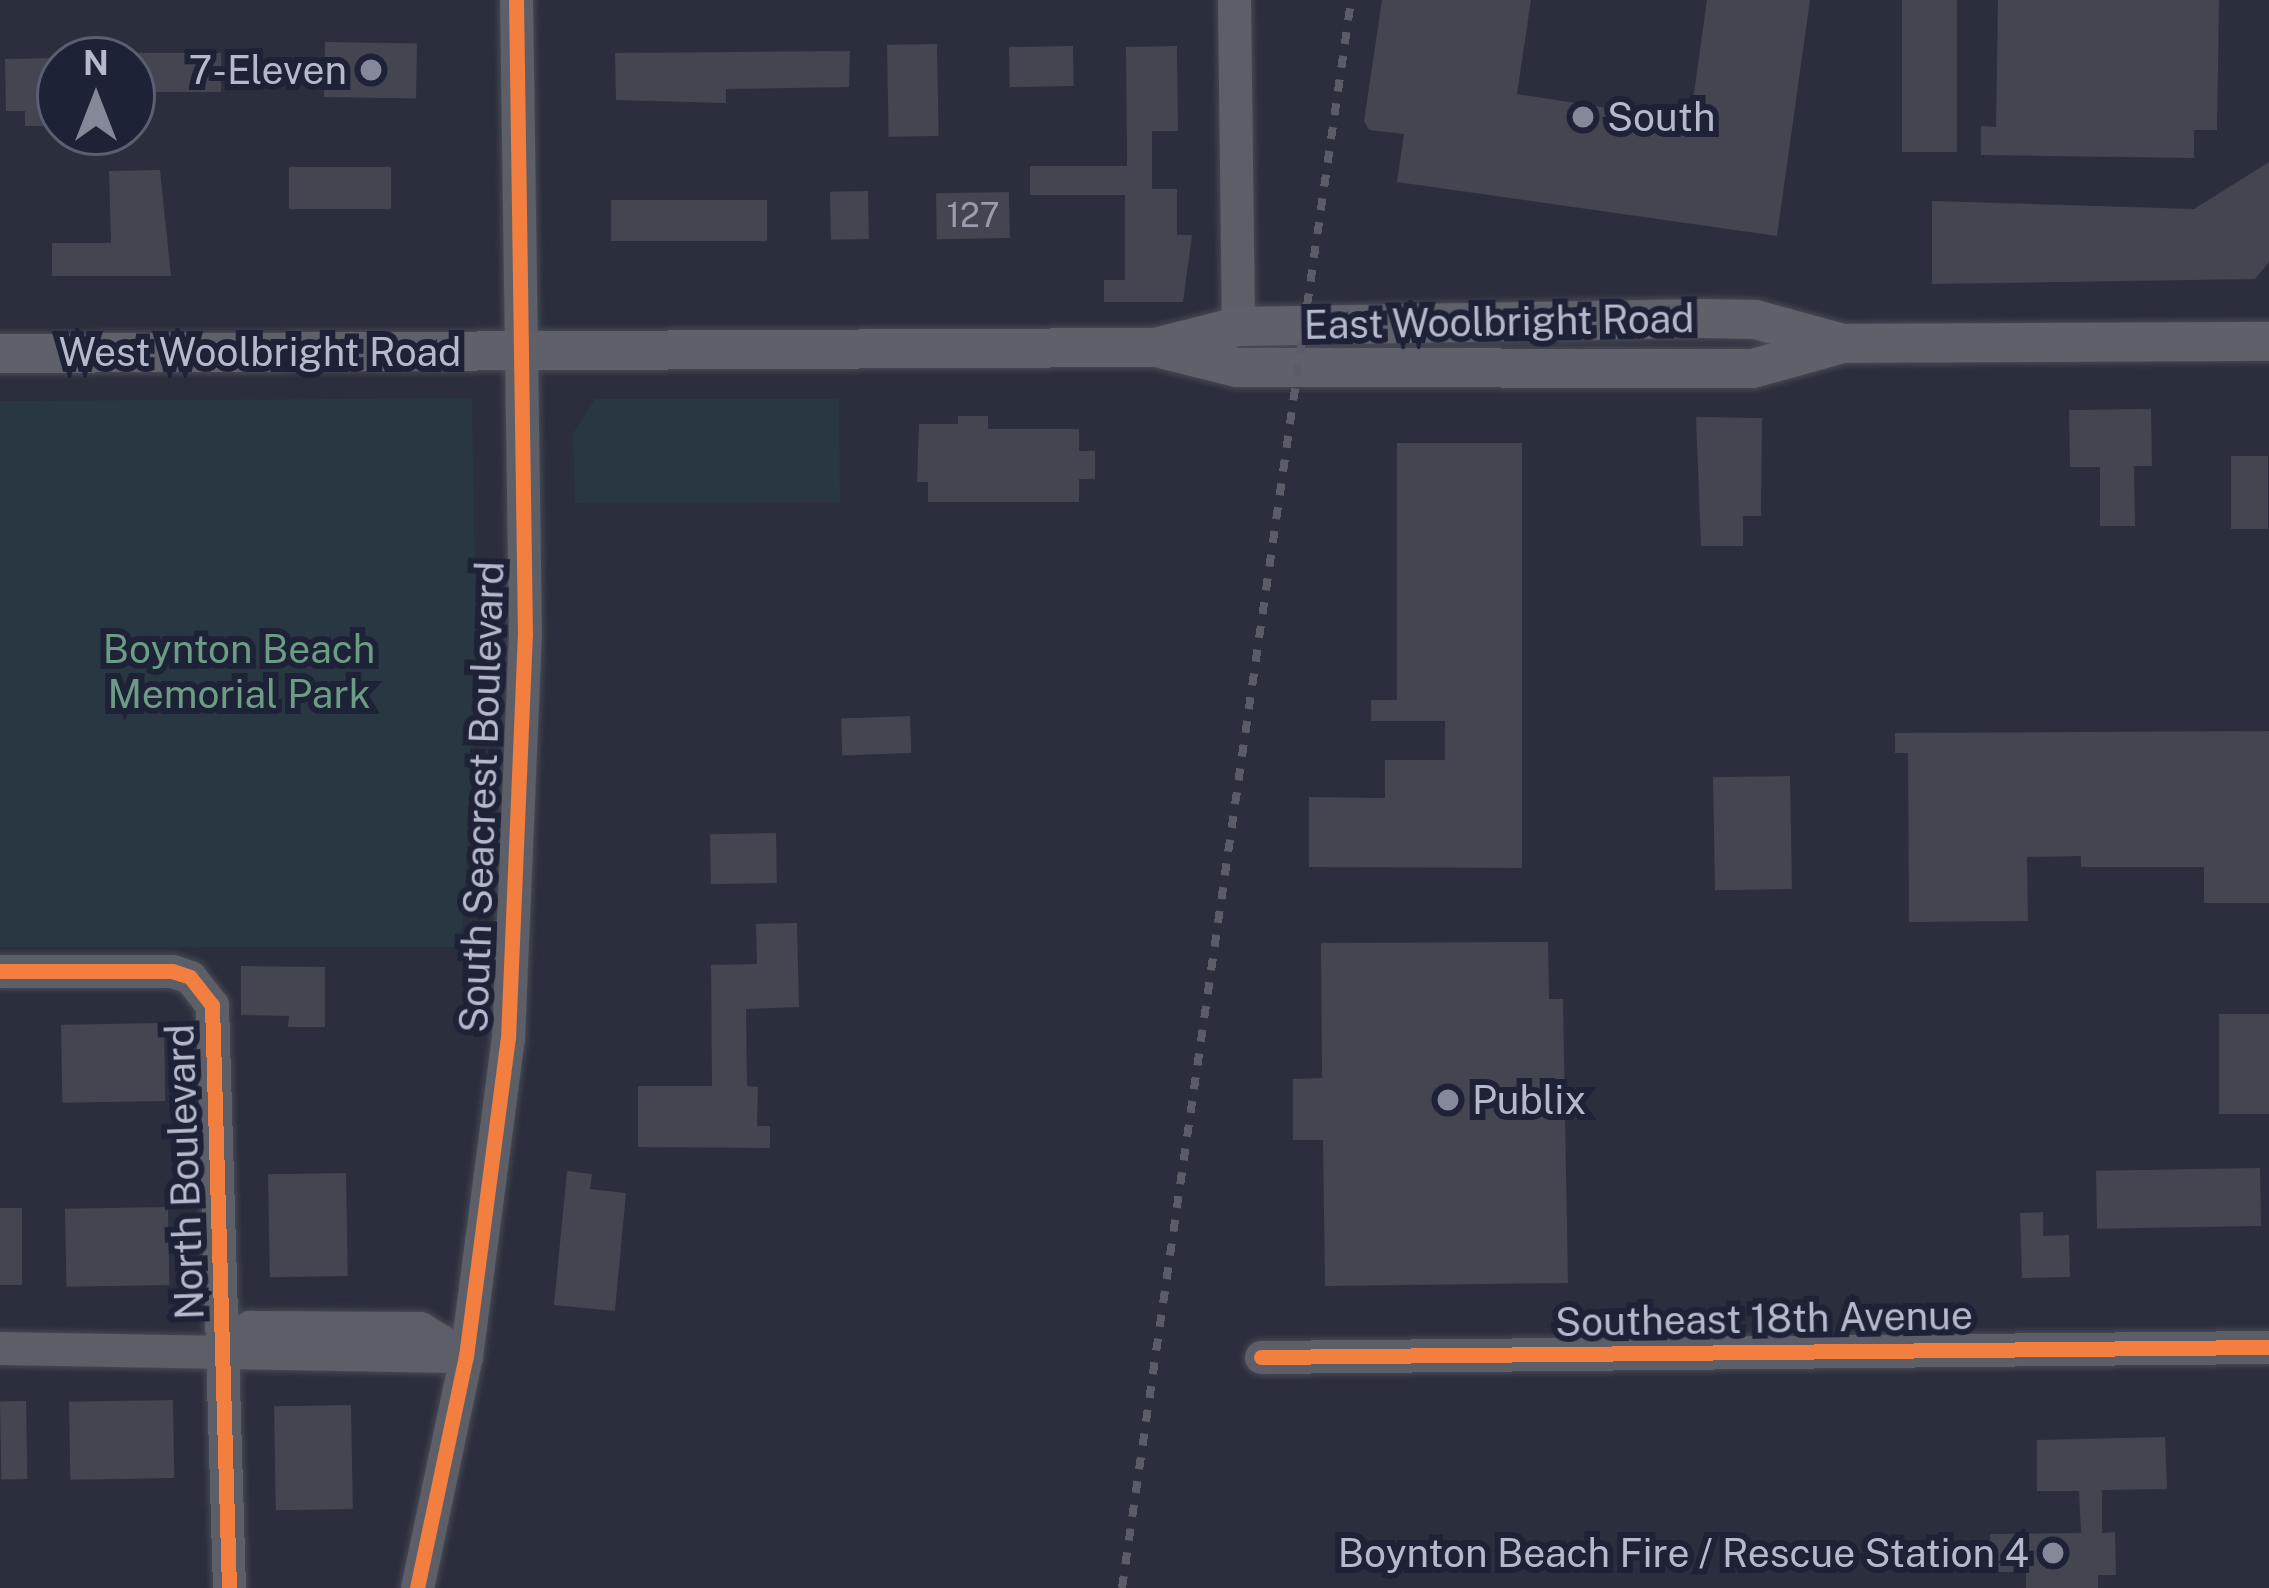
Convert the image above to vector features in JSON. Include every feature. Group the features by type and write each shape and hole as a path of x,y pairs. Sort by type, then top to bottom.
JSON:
{"main road":[{"name":"East Woolbright Road","path":"521,352 1155,347 1238,326 1755,319 1842,343"},
{"name":"East Woolbright Road","path":"1155,347 1236,368 1752,368 1842,343 2269,341"},
{"name":"West Woolbright Road","path":"0,353 521,352"}],"street":[{"name":"South Seacrest Boulevard","path":"417,1588 466,1356 508,1038 525,656 516,0"},
{"path":"1234,0 1238,326"},
{"name":"North Boulevard","path":"0,970 172,971 203,989 216,1022 229,1588"},
{"path":"0,1348 224,1346 250,1328 420,1328 466,1356"},
{"name":"Southeast 18th Avenue","path":"1261,1357 2269,1347"}],"green space":[{"name":"Boynton Beach Memorial Park","path":"472,398 477,695 461,947 0,947 0,401"},
{"path":"595,399 839,399 840,502 575,503 573,433"}],"building":[{"name":"South","path":"1382,0 1531,0 1517,94 1690,121 1707,0 1810,0 1777,236 1397,182 1404,134 1369,130 1364,121"},
{"path":"1902,0 1957,0 1957,152 1902,152"},
{"path":"1998,0 2219,0 2217,130 2194,130 2194,158 1981,155 1981,126 1996,127"},
{"name":"7-Eleven","path":"325,42 417,44 416,99 324,97"},
{"path":"937,44 939,136 889,137 887,45"},
{"path":"1073,46 1074,86 1010,87 1009,47"},
{"path":"1177,46 1178,131 1152,131 1152,189 1177,189 1177,235 1192,235 1183,302 1104,302 1104,280 1125,280 1125,195 1030,195 1030,166 1127,166 1126,47"},
{"path":"850,51 849,87 726,89 726,103 616,100 615,53"},
{"path":"156,53 221,53 221,92 156,92"},
{"path":"36,58 36,126 25,126 25,111 6,111 5,59"},
{"path":"2269,162 2269,262 2255,279 1932,284 1932,201 2194,209"},
{"name":"7-Eleven","path":"289,167 391,167 391,209 289,209"},
{"path":"160,170 171,276 52,276 52,243 111,243 109,171"},
{"path":"868,191 869,239 831,240 830,192"},
{"path":"1009,192 1010,238 937,239 936,193"},
{"path":"611,200 767,200 767,241 611,241"},
{"path":"2151,409 2152,466 2134,466 2135,526 2100,526 2100,467 2070,467 2069,410"},
{"path":"958,416 988,416 988,429 1079,429 1079,451 1095,451 1095,479 1079,479 1079,502 928,502 928,482 917,482 919,424 958,424"},
{"path":"1696,417 1762,418 1761,516 1743,516 1743,546 1701,546"},
{"path":"1397,443 1522,443 1522,868 1309,867 1309,797 1385,798 1385,760 1445,760 1445,721 1371,721 1371,700 1397,700"},
{"path":"2231,456 2268,456 2268,529 2231,529"},
{"path":"910,716 911,753 842,755 841,718"},
{"path":"2269,731 2269,903 2204,903 2204,867 2081,867 2081,856 2027,857 2028,921 1909,922 1908,753 1895,753 1895,733"},
{"path":"1790,776 1792,889 1715,890 1713,777"},
{"path":"776,833 777,883 711,884 710,834"},
{"path":"797,923 799,1007 746,1009 747,1086 758,1087 757,1126 770,1126 770,1148 638,1147 638,1086 712,1086 711,965 757,964 756,924"},
{"path":"1548,942 1549,999 1563,999 1568,1283 1325,1286 1323,1140 1293,1140 1293,1079 1322,1078 1321,943"},
{"path":"241,966 325,967 325,1027 288,1027 289,1016 241,1015"},
{"path":"2219,1014 2269,1014 2269,1114 2219,1114"},
{"path":"164,1023 165,1101 62,1103 61,1025"},
{"path":"2260,1168 2261,1226 2097,1229 2096,1171"},
{"path":"567,1171 592,1174 590,1189 626,1193 615,1311 554,1305"},
{"path":"346,1173 348,1276 270,1277 268,1174"},
{"path":"168,1207 169,1285 66,1287 65,1209"},
{"path":"0,1208 22,1208 22,1285 0,1285"},
{"path":"2043,1212 2043,1236 2069,1235 2070,1277 2022,1278 2020,1213"},
{"path":"173,1400 174,1478 70,1480 69,1402"},
{"path":"0,1401 26,1401 27,1479 1,1479"},
{"path":"351,1405 353,1509 276,1510 274,1406"},
{"path":"2165,1437 2167,1489 2102,1490 2102,1533 2115,1532 2116,1575 2098,1575 2098,1588 2026,1588 2026,1572 1991,1572 1990,1534 2081,1533 2079,1491 2037,1491 2037,1440"}],"railway":[{"path":"1122,1588 1351,0"}],"cycle path":[{"path":"417,1588 466,1356 508,1038 525,635 516,0"},
{"path":"0,971 172,971 190,977 212,1005 229,1588"},
{"path":"1261,1357 2269,1347"}],"place":[{"name":"7-Eleven","path":"371,70"},
{"name":"South","path":"1583,117"},
{"name":"Publix","path":"1448,1100"},
{"name":"Boynton Beach Fire / Rescue Station 4","path":"2053,1553"}]}
